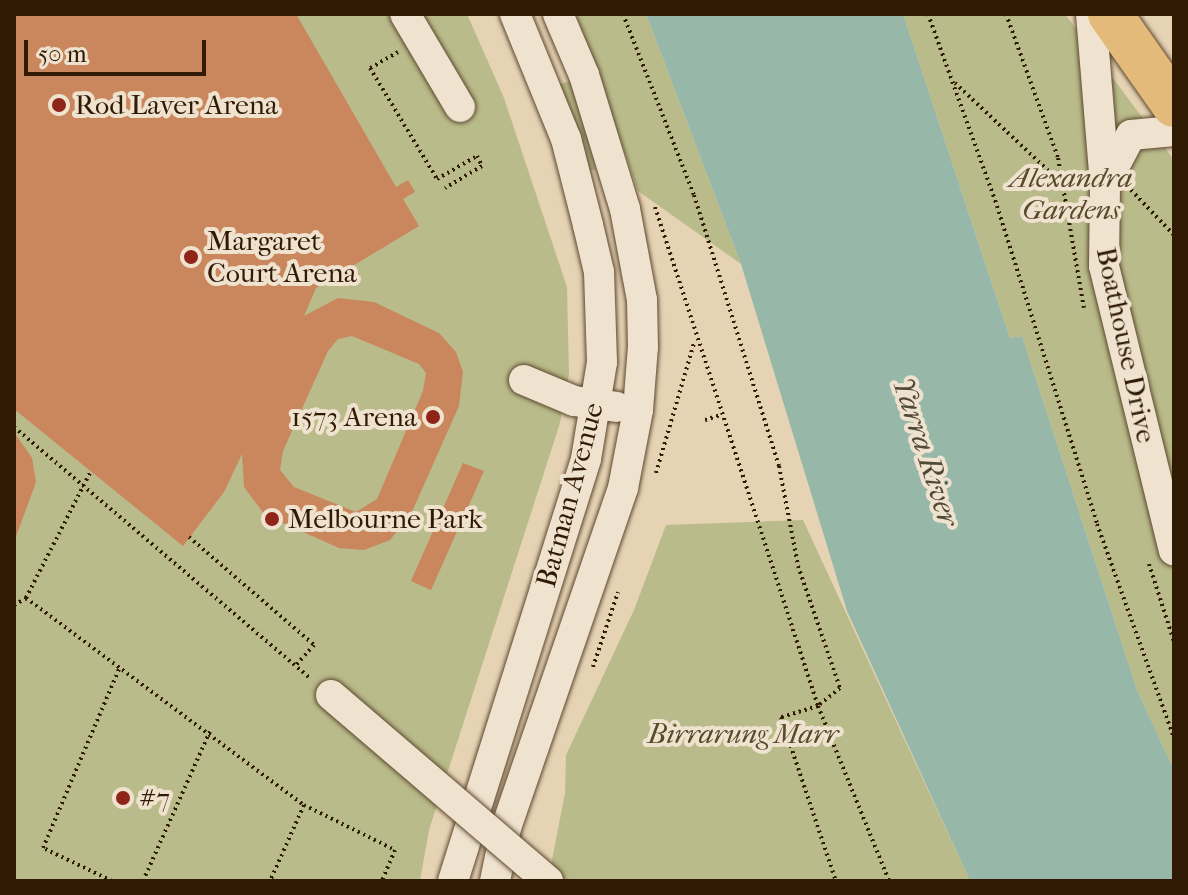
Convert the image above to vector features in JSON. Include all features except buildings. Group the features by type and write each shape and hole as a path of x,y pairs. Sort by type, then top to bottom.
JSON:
{"highway":[{"path":"1105,17 1174,105"}],"street":[{"name":"Batman Avenue","path":"453,881 586,459 598,404 604,320 599,272 566,139 515,14"},
{"name":"Batman Avenue","path":"495,881 506,828 623,488 638,410 643,347 634,249 612,160 558,14"},
{"path":"1105,17 1174,65"},
{"name":"Boathouse Drive","path":"1105,17 1104,266 1174,551"},
{"path":"412,27 460,107"},
{"name":"Boathouse Drive","path":"1105,187 1127,138 1174,131"},
{"path":"524,380 574,401 638,410"},
{"path":"331,695 548,881"}],"path":[{"path":"623,14 694,195 779,466 798,566 840,688 818,706 781,717 836,881"},
{"path":"928,14 954,83 1097,524 1174,738"},
{"path":"1006,14 1039,95 1062,181"},
{"path":"412,27 370,68 437,179 477,156 482,166 445,188"},
{"path":"954,83 1062,181 1132,191 1174,235"},
{"path":"695,341 818,706 889,881 878,854"},
{"path":"705,420 720,415"},
{"path":"14,427 331,695"},
{"path":"14,605 26,598 91,471"},
{"path":"189,537 314,645 296,665"},
{"path":"26,598 210,731 304,805 395,850 382,881"},
{"path":"112,881 43,848 120,666"},
{"path":"143,881 210,731"},
{"path":"270,881 304,805"}],"green space":[{"name":"Melbourne Park","path":"14,14 467,14 504,98 567,287 569,374 560,423 429,830 420,881 14,881"},
{"path":"576,14 646,14 741,264 638,191"},
{"name":"Alexandra Gardens","path":"903,14 1065,14 1174,160 1174,770 1137,690 1022,336 1010,338"},
{"path":"571,81 593,149 595,170 589,171 559,84"},
{"name":"Birrarung Marr","path":"803,520 970,881 548,881 565,793 566,755 634,610 666,525"}],"water":[{"name":"Yarra River","path":"646,14 903,14 1010,338 1022,336 1137,690 1174,770 1174,881 970,881 847,611 741,264"}],"place":[{"name":"Rod Laver Arena","path":"59,105"},
{"name":"Margaret Court Arena","path":"191,257"},
{"name":"1573 Arena","path":"433,417"},
{"name":"Melbourne Park","path":"272,519"},
{"name":"#7","path":"123,798"}]}
